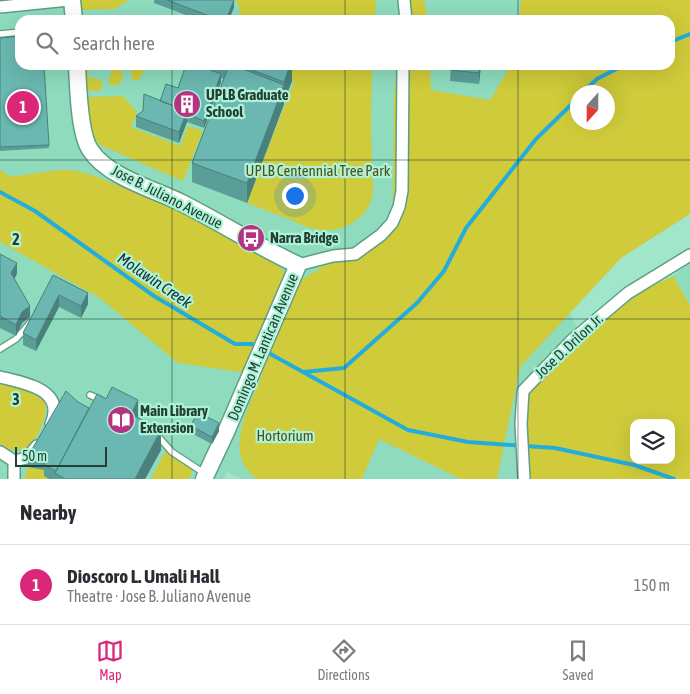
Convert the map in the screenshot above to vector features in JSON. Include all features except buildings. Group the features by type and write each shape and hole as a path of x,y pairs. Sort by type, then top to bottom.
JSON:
{"street":[{"path":"0,7 70,0 73,15"},
{"path":"404,0 406,15"},
{"name":"Jose B. Juliano Avenue","path":"77,70 78,101 86,138 89,150 100,163 180,202 298,265"},
{"name":"Domingo M. Lantican Avenue","path":"207,477 298,265 333,256 355,254 381,235 392,223 402,191 403,70"},
{"name":"Jose D. Drilon Jr.","path":"524,479 521,424 523,391 572,341 628,293 690,255"},
{"path":"0,377 43,390 53,402 54,408 54,418 46,436 27,458 14,461 0,452"},
{"path":"14,461 14,479"}],"lane":[{"path":"0,34 15,32"},
{"path":"0,348 21,335 35,313"},
{"path":"90,395 104,401"},
{"path":"151,429 172,452 207,477"}],"shaded area":[{"path":"0,0 669,0 661,15 15,15 15,70 628,70 614,85 570,85 570,130 577,130 557,286 600,376 667,419 630,419 630,464 675,464 675,424 690,434 690,479 242,479 227,472 223,479 0,479"},
{"path":"690,263 690,305 673,276"}],"green space":[{"path":"75,0 129,0 115,9 75,10"},
{"path":"234,0 376,0 375,15 240,15 238,3"},
{"path":"407,0 424,0 427,15 404,15"},
{"name":"Hortorium","path":"521,0 690,0 690,214 621,258 520,367 497,479 461,479 379,439 362,479 257,479 246,469 241,457 240,443 246,415 262,375 178,363 100,298 0,242 0,170 8,175 16,176 58,170 73,170 95,176 210,224 279,265 288,275 300,281 371,239 390,219 393,197 394,96 397,70 430,70 431,90 490,100 508,70 675,70 675,15 520,15"},
{"path":"81,70 88,70 89,78 100,80 103,86 100,91 83,91"},
{"path":"111,70 122,70 122,80 116,85 109,83 108,78 111,77"},
{"path":"131,70 144,70 140,79 132,80"},
{"name":"UPLB Centennial Tree Park","path":"280,70 372,70 373,193 366,210 360,217 344,227 325,230 307,227 247,203 294,81"},
{"path":"123,96 137,112 131,127 180,146 188,126 203,131 183,181 100,145 91,134 84,97"},
{"path":"673,276 690,305 690,479 518,479 530,387 628,298"},
{"path":"0,382 13,385 36,395 46,403 42,426 38,434 34,441 21,450 8,449 0,443"},
{"path":"168,446 195,466 189,479 151,479"},
{"path":"28,467 45,470 44,476 49,479 24,479"}],"waterway":[{"path":"675,40 690,34"},
{"path":"591,85 597,79 614,70"},
{"path":"303,372 344,368 417,303 444,271 466,228 536,139 570,106"},
{"name":"Molawin Creek","path":"0,192 35,211 154,296 235,344 252,344 258,348"},
{"path":"265,351 408,430 468,442 555,448 634,465 674,479"}],"place":[{"name":"UPLB Graduate School","path":"187,104"},
{"name":"Dioscoro L. Umali Hall","path":"23,107"},
{"name":"Narra Bridge","path":"251,238"},
{"name":"Main Library Extension","path":"121,420"}]}
